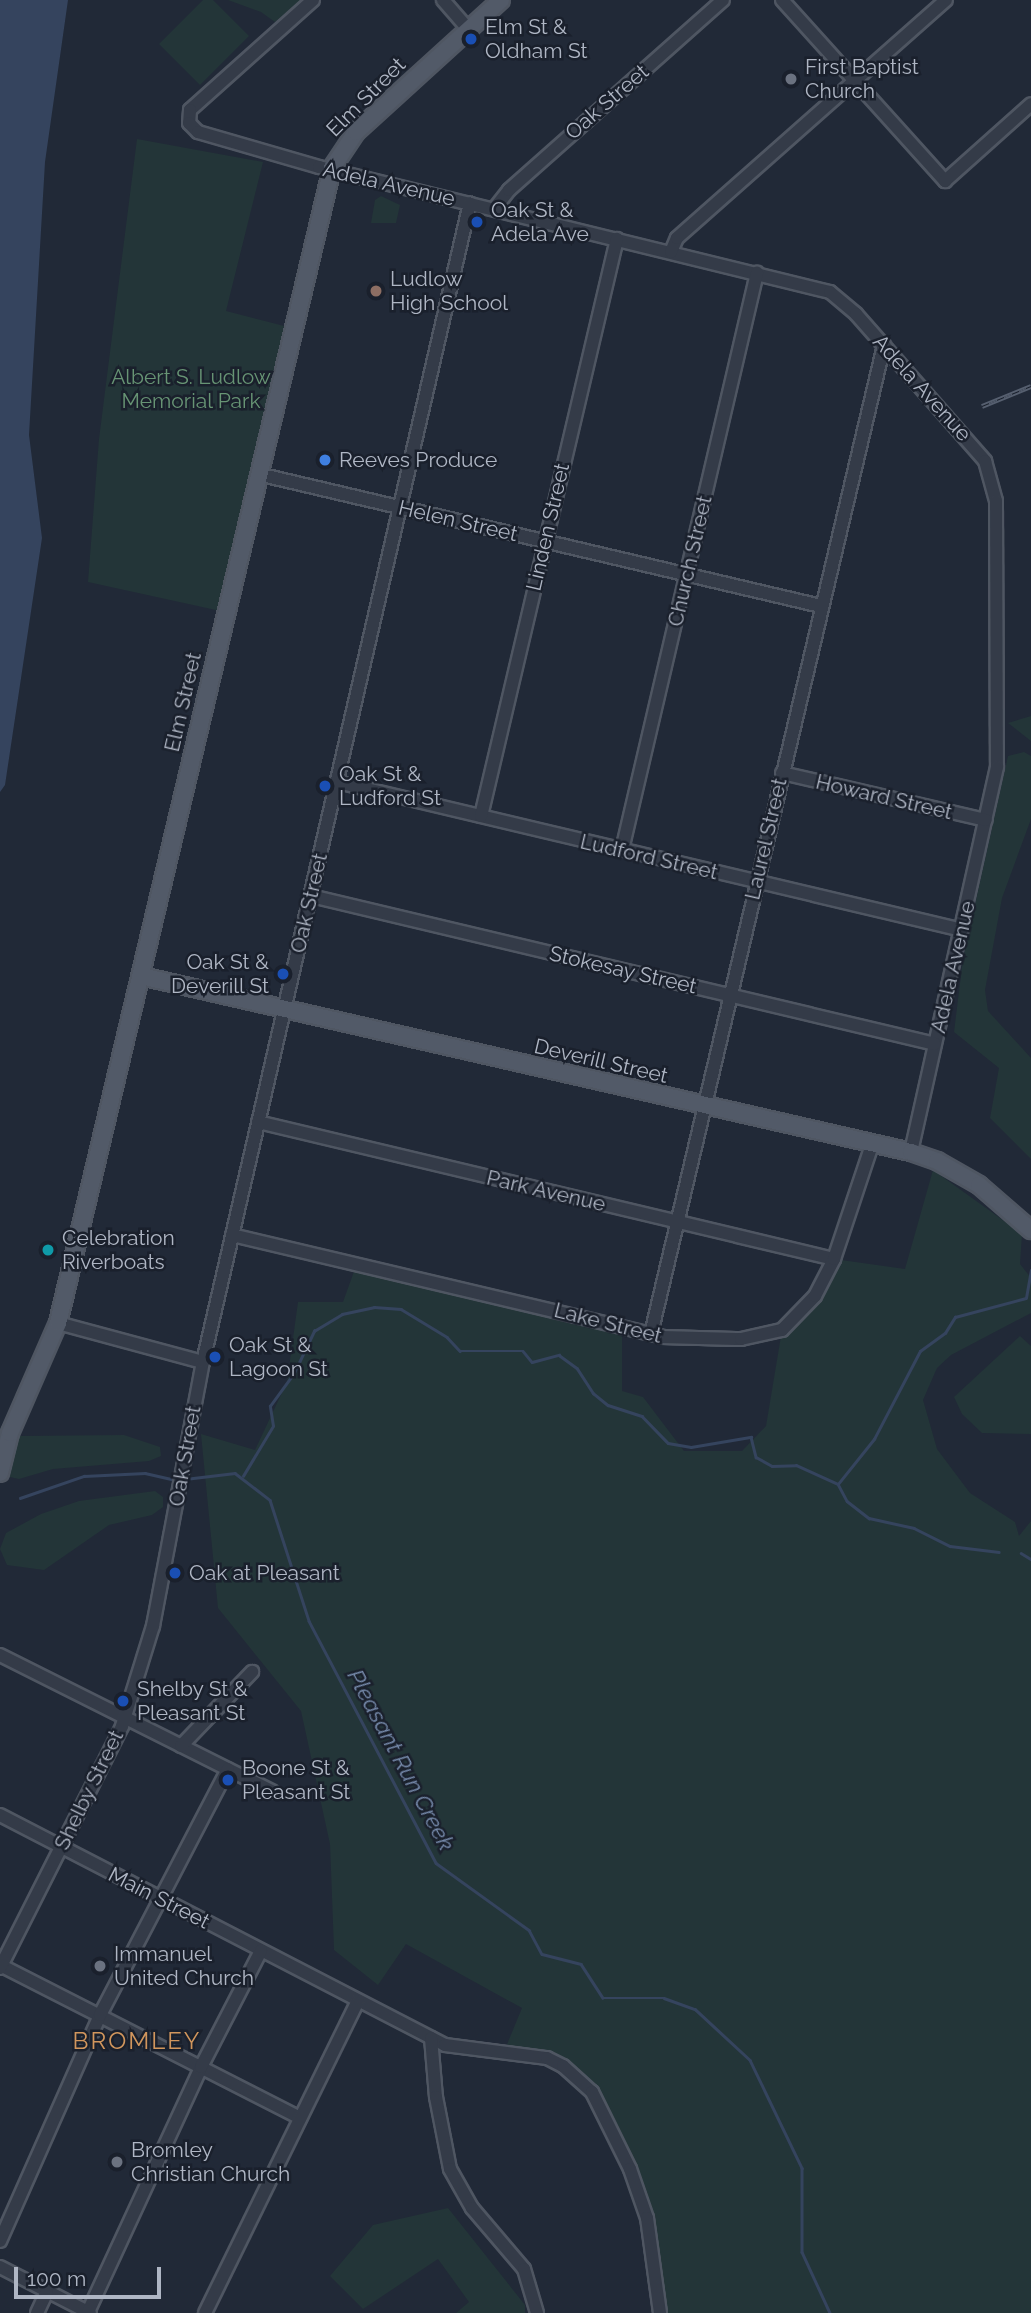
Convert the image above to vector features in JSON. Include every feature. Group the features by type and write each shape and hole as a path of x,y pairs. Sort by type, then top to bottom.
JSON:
{"main road":[{"name":"Elm Street","path":"0,1473 10,1433 58,1323 332,168 356,132 501,0"},
{"name":"Deverill Street","path":"141,976 704,1107 911,1152 937,1161 979,1185 1031,1230"}],"street":[{"name":"Adela Avenue","path":"313,0 190,110 188,123 198,132 225,141 830,292 884,345 977,450 993,483 999,738 986,821 911,1152"},
{"path":"443,0 468,29"},
{"name":"Oak Street","path":"495,208 509,190 723,0"},
{"path":"782,0 945,181 1031,104"},
{"path":"671,251 677,238 946,0"},
{"name":"Oak Street","path":"158,1605 203,1362 402,508 470,203"},
{"name":"Linden Street","path":"481,816 617,239"},
{"name":"Church Street","path":"622,850 757,273"},
{"name":"Laurel Street","path":"651,1334 884,345"},
{"name":"Helen Street","path":"258,474 821,606"},
{"name":"Howard Street","path":"782,773 986,821"},
{"name":"Ludford Street","path":"337,782 962,930"},
{"name":"Stokesay Street","path":"311,896 935,1044"},
{"name":"Park Avenue","path":"258,1122 834,1259"},
{"name":"Lake Street","path":"232,1235 651,1334 680,1339 741,1339 782,1330 815,1296 834,1259 872,1145"},
{"path":"58,1323 203,1362"},
{"name":"Shelby Street","path":"0,1966 126,1716 158,1605"},
{"path":"0,1655 273,1792"},
{"path":"181,1746 252,1672"},
{"path":"0,2241 100,2015 228,1769"},
{"name":"Main Street","path":"0,1815 431,2038 468,2052 547,2058 564,2066 592,2092 610,2125 647,2218 660,2313"},
{"path":"0,2267 89,2313 201,2067 261,1951"},
{"path":"0,1966 300,2118"},
{"path":"205,2313 358,2001"},
{"path":"431,2038 436,2097 450,2169 472,2208 524,2269 537,2313"},
{"path":"37,2313 47,2292"}],"green space":[{"path":"203,0 213,0 249,36 200,85 159,44"},
{"path":"228,0 301,0 275,22 261,12"},
{"name":"Albert S. Ludlow Memorial Park","path":"137,139 263,162 226,311 292,328 225,612 88,582 99,439"},
{"path":"381,196 400,205 396,223 371,223 375,200"},
{"path":"1031,716 1031,741 1008,723"},
{"path":"1024,752 1031,756 1031,819 1002,898 985,990 988,1011 1031,1058 1031,1159 990,1118 999,1068 954,1032 963,959 1008,756"},
{"path":"933,1170 1022,1234 1020,1264 1031,1278 1031,1313 951,1355 937,1368 923,1400 937,1449 970,1493 1015,1522 1019,1536 1031,1521 1031,2313 660,2313 647,2218 581,2081 547,2058 503,2054 522,2008 406,1944 378,1985 334,1950 330,1844 301,1711 218,1608 201,1434 255,1450 287,1382 298,1302 343,1302 357,1263 622,1326 622,1391 643,1397 684,1451 742,1451 766,1426 782,1330 834,1259 905,1269"},
{"path":"1020,1336 1031,1346 1031,1434 982,1433 962,1414 954,1397"},
{"path":"124,1435 160,1447 161,1456 149,1461 53,1469 19,1479 10,1477 7,1470 19,1436"},
{"path":"155,1491 163,1497 163,1507 152,1515 109,1525 44,1570 7,1565 0,1549 6,1533 41,1514 79,1501"},
{"path":"448,2208 525,2305 525,2313 456,2313 469,2302 438,2259 363,2309 330,2276 373,2225"}],"water":[{"path":"0,0 68,0 45,162 29,435 42,538 5,785 0,792"}],"waterway":[{"path":"838,1484 874,1439 920,1351 945,1333 955,1317 1026,1298 1031,1270"},
{"path":"243,1476 273,1426 270,1406 294,1373 314,1331 342,1314 374,1307 401,1309 447,1337 460,1351 523,1351 532,1362 559,1355 577,1368 593,1393 608,1405 642,1416 668,1443 691,1447 751,1437 756,1457 772,1466 796,1465 838,1484 847,1501 869,1518 914,1528 950,1546 999,1552"},
{"name":"Pleasant Run Creek","path":"20,1498 84,1476 145,1473 175,1480"},
{"name":"Pleasant Run Creek","path":"185,1479 235,1473 270,1500 309,1621 436,1863 529,1930 542,1954 581,1964 603,1998 664,1998 695,2009 750,2060 802,2168 802,2252 830,2313"},
{"path":"1021,1553 1031,1559"}],"railway":[{"path":"982,406 1031,386"}],"place":[{"name":"Elm St & Oldham St","path":"471,39"},
{"name":"First Baptist Church","path":"791,79"},
{"name":"Oak St & Adela Ave","path":"477,222"},
{"name":"Ludlow High School","path":"376,291"},
{"name":"Reeves Produce","path":"325,460"},
{"name":"Oak St & Ludford St","path":"325,786"},
{"name":"Oak St & Deverill St","path":"283,974"},
{"name":"Celebration Riverboats","path":"48,1250"},
{"name":"Oak St & Lagoon St","path":"215,1357"},
{"name":"Oak at Pleasant","path":"175,1573"},
{"name":"Shelby St & Pleasant St","path":"123,1701"},
{"name":"Boone St & Pleasant St","path":"228,1780"},
{"name":"Immanuel United Church","path":"100,1966"},
{"name":"Bromley Christian Church","path":"117,2162"}],"district":[{"name":"BROMLEY","path":"137,2041"}]}
